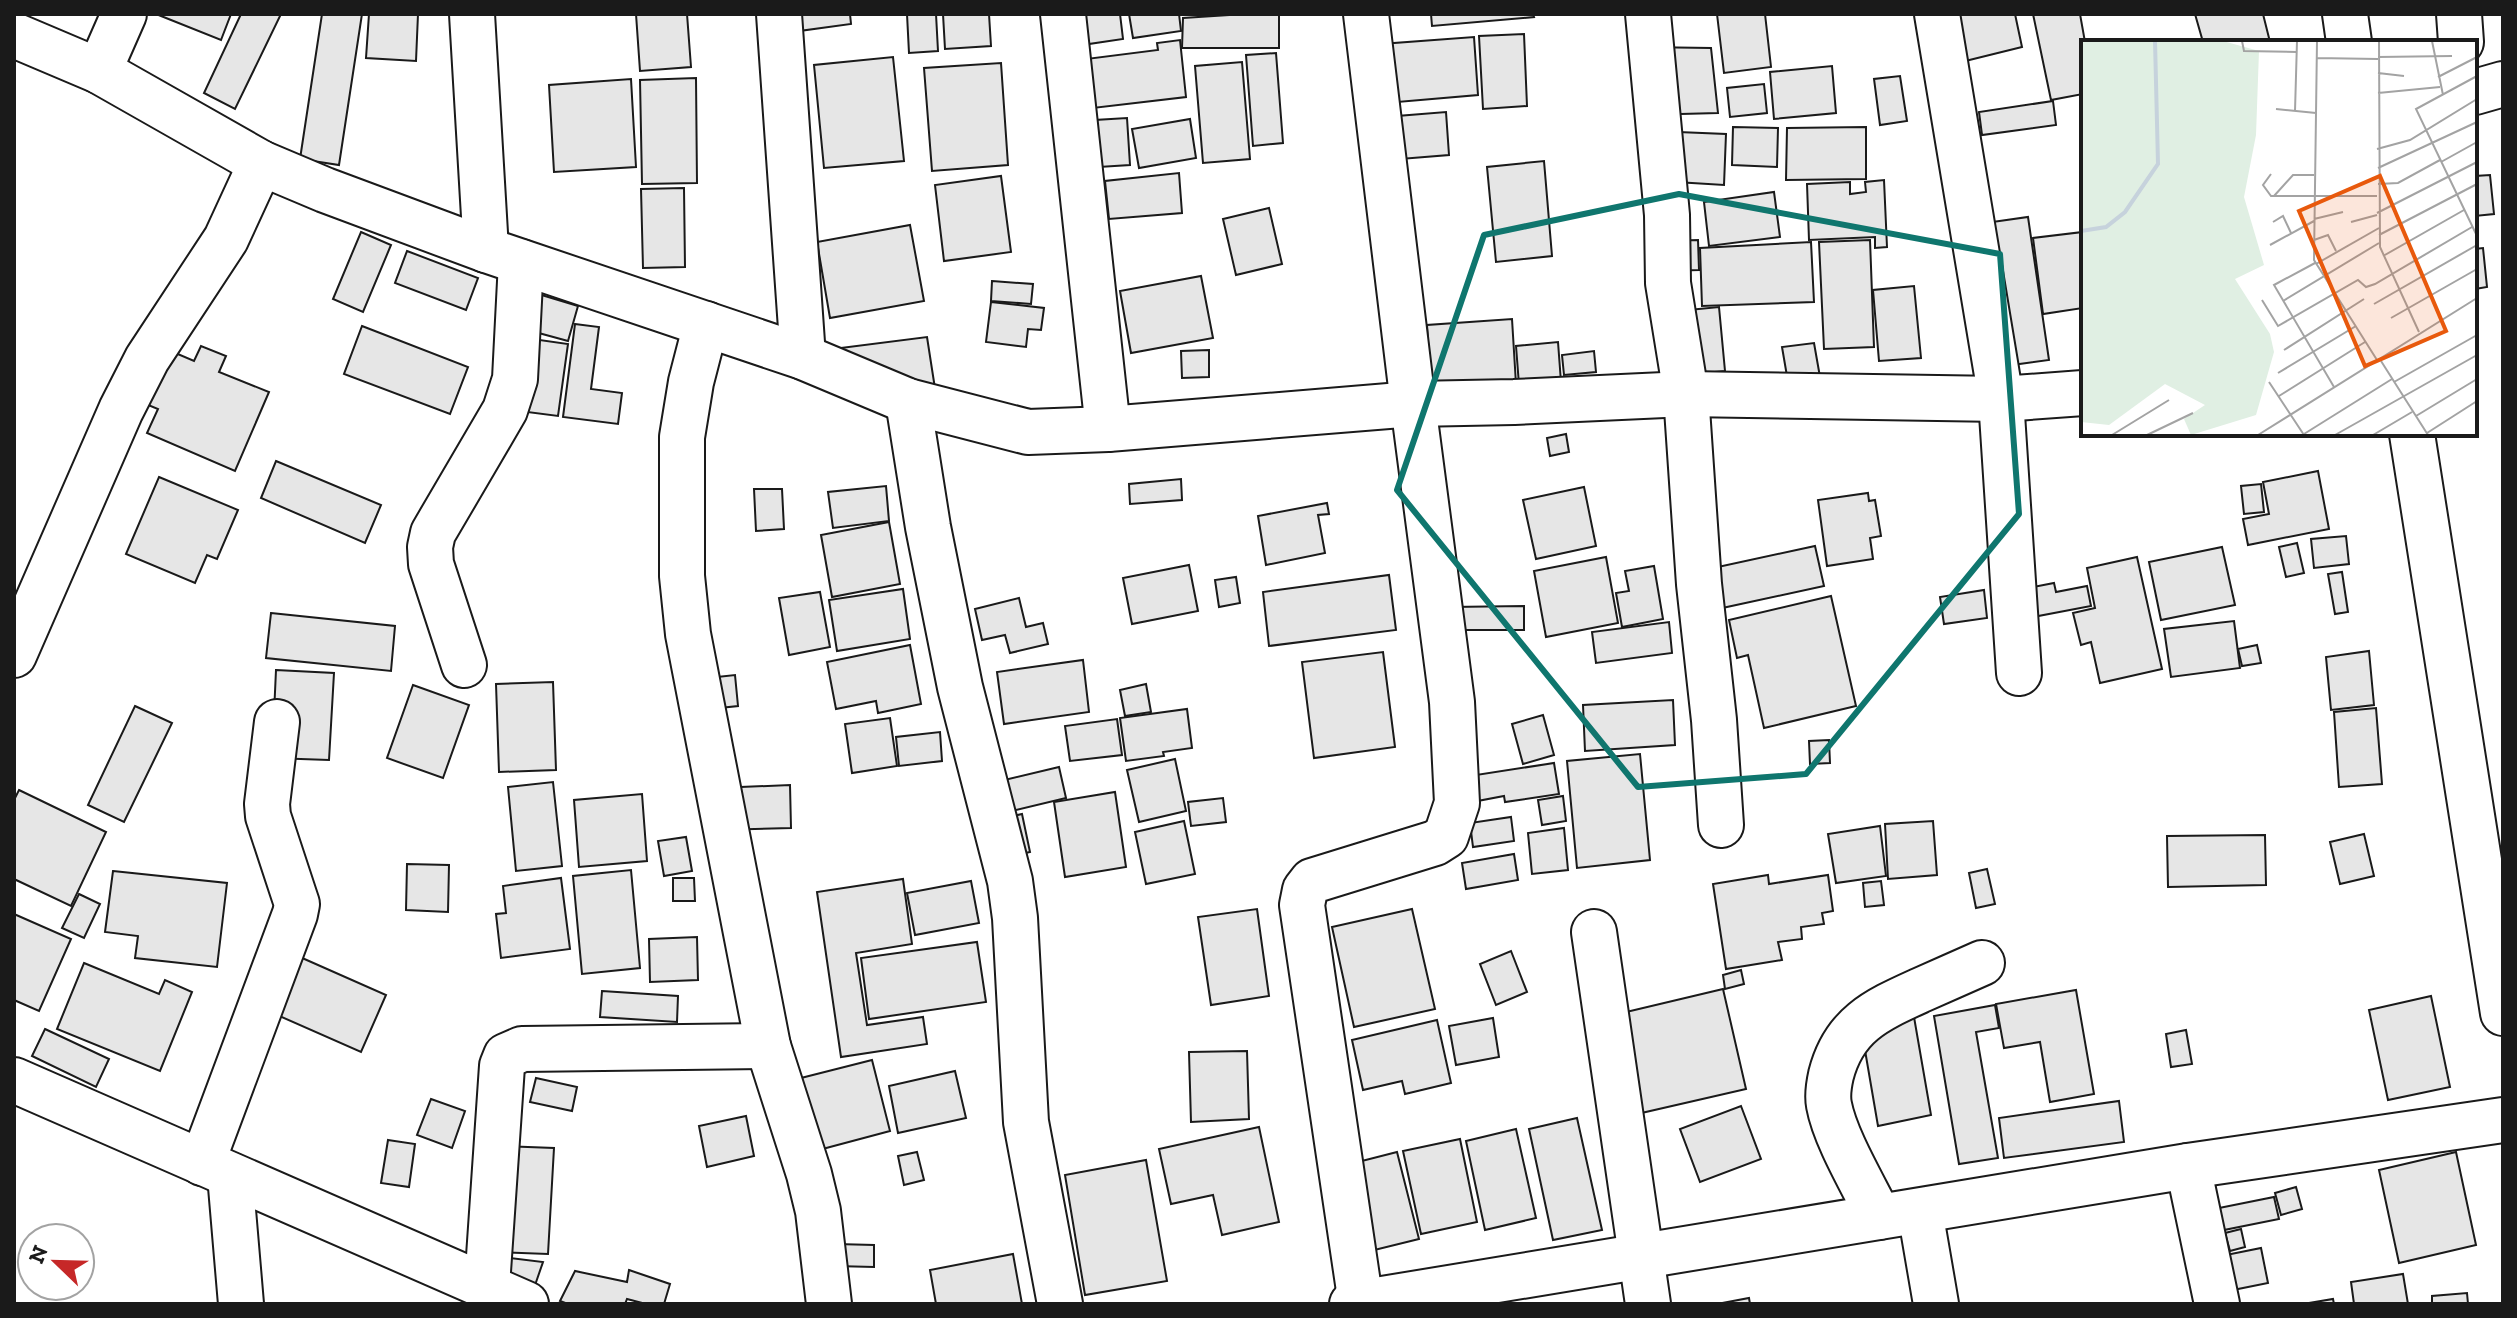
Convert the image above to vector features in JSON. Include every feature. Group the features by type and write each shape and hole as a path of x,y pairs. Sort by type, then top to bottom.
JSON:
{"main road":[{"path":"99,71 124,14"},
{"path":"464,665 431,564 430,547 433,533 505,410 515,379 503,256 472,14"},
{"path":"779,14 803,357"},
{"path":"1063,14 1108,429"},
{"path":"1366,14 1413,404 1445,636 1457,803 1446,836 1435,843 1312,881 1305,890 1302,905 1358,1303 2188,1166 2503,1120"},
{"path":"1648,14 1667,215 1668,283 1686,394 1699,584 1714,720 1721,825"},
{"path":"1937,14 2001,399 2019,673"},
{"path":"2345,14 2349,40"},
{"path":"2459,14 2461,40"},
{"path":"14,35 99,71 261,163 325,190 503,256 803,357 908,401 1028,432 1108,429 1413,404 1686,394 2001,399 2081,393"},
{"path":"2477,91 2503,84"},
{"path":"14,655 121,410 147,359 226,239 261,163"},
{"path":"706,324 691,382 682,437 682,576 688,634 768,1046 815,1199 829,1304"},
{"path":"908,401 928,527 960,687 1010,881 1015,918 1026,1122 1060,1304"},
{"path":"2412,436 2503,1013"},
{"path":"241,1304 216,1169 297,904 268,816 277,722"},
{"path":"1594,932 1648,1304"},
{"path":"1936,1304 1899,1214 1838,1131 1828,1104 1828,1085 1834,1063 1859,1023 1878,1009 1982,963"},
{"path":"14,1080 510,1298 502,1066 506,1056 522,1049 768,1046"},
{"path":"2188,1166 2217,1304"}],"highlighted area":[{"path":"1679,194 2000,254 2019,514 1806,774 1638,787 1397,490 1484,235"}],"building":[{"path":"156,14 231,14 221,40"},
{"path":"241,14 281,14 235,109 204,93"},
{"path":"322,14 362,14 339,165 300,159"},
{"path":"369,14 418,14 416,61 366,58"},
{"path":"636,14 687,14 691,67 640,71"},
{"path":"797,14 850,14 851,24 799,31"},
{"path":"907,14 936,14 938,51 909,53"},
{"path":"943,14 989,14 991,46 945,49"},
{"path":"1078,14 1120,14 1123,39 1082,45"},
{"path":"1129,14 1179,14 1181,31 1133,38"},
{"path":"1279,14 1279,48 1182,48 1183,18"},
{"path":"1431,14 1533,14 1534,17 1432,26"},
{"path":"1717,14 1765,14 1771,67 1724,73"},
{"path":"1920,14 2015,14 2022,47 1933,69"},
{"path":"2033,14 2080,14 2085,40 2081,40 2081,94 2051,100"},
{"path":"2195,14 2263,14 2270,40 2202,40"},
{"path":"1524,34 1527,106 1483,109 1479,36"},
{"path":"1474,37 1478,95 1386,103 1381,44"},
{"path":"1180,40 1186,97 1093,108 1086,59 1158,50 1157,43"},
{"path":"1642,47 1711,48 1718,113 1643,115"},
{"path":"1276,53 1283,143 1253,146 1246,55"},
{"path":"893,57 904,161 824,168 814,65"},
{"path":"1242,62 1250,159 1203,163 1195,66"},
{"path":"1001,63 1008,165 932,171 924,68"},
{"path":"1832,66 1836,113 1774,119 1770,72"},
{"path":"1900,76 1907,121 1880,125 1874,79"},
{"path":"696,78 697,183 642,184 640,80"},
{"path":"631,79 636,167 554,172 549,85"},
{"path":"1764,84 1767,113 1730,117 1727,88"},
{"path":"2053,101 2056,125 1982,135 1979,112"},
{"path":"1446,112 1449,155 1388,160 1385,117"},
{"path":"1127,118 1130,165 1099,167 1095,120"},
{"path":"1190,119 1196,158 1139,168 1132,129"},
{"path":"1733,127 1778,128 1777,167 1732,165"},
{"path":"1866,127 1866,179 1786,180 1787,128"},
{"path":"1678,132 1726,134 1724,185 1676,182"},
{"path":"1544,161 1552,256 1496,262 1487,167"},
{"path":"1179,173 1182,213 1109,219 1105,181"},
{"path":"2490,175 2494,214 2477,216 2477,176"},
{"path":"1001,176 1011,252 944,261 935,185"},
{"path":"1884,180 1887,247 1875,248 1875,237 1809,240 1807,184 1850,182 1850,194 1866,192 1865,182"},
{"path":"684,188 685,267 643,268 641,189"},
{"path":"1774,192 1780,237 1709,246 1704,202"},
{"path":"1269,208 1282,264 1236,275 1223,219"},
{"path":"2028,217 2049,360 1990,368 1971,225"},
{"path":"910,225 924,301 830,318 817,242"},
{"path":"361,232 391,245 363,312 333,299"},
{"path":"2081,232 2081,308 2043,314 2033,238"},
{"path":"1698,240 1699,270 1664,271 1663,241"},
{"path":"1870,240 1874,347 1824,349 1819,242"},
{"path":"1811,242 1814,302 1702,306 1700,248"},
{"path":"2483,248 2487,287 2477,289 2477,249"},
{"path":"407,251 478,278 466,310 395,283"},
{"path":"1201,276 1213,338 1131,353 1120,291"},
{"path":"992,281 1033,284 1031,304 991,301"},
{"path":"1914,286 1921,358 1879,361 1873,290"},
{"path":"535,293 578,306 568,341 524,329"},
{"path":"991,302 1044,308 1041,330 1028,329 1026,347 986,342"},
{"path":"1719,307 1725,371 1674,376 1668,312"},
{"path":"1512,319 1516,384 1431,391 1427,325"},
{"path":"575,324 599,327 591,389 622,393 618,424 563,417"},
{"path":"362,326 468,367 450,414 344,374"},
{"path":"505,335 568,344 558,416 496,408"},
{"path":"927,337 936,395 825,350"},
{"path":"1558,342 1561,382 1519,385 1516,346"},
{"path":"1814,343 1820,377 1788,382 1782,347"},
{"path":"159,346 194,361 201,346 226,356 219,372 269,392 235,471 147,433 158,409 136,400"},
{"path":"1209,350 1209,377 1182,378 1181,351"},
{"path":"1594,351 1596,372 1564,375 1562,355"},
{"path":"1566,434 1569,452 1550,456 1547,438"},
{"path":"276,461 381,505 365,543 261,498"},
{"path":"2318,471 2329,529 2248,545 2243,519 2269,514 2263,482"},
{"path":"159,477 238,510 217,559 207,555 195,583 126,554"},
{"path":"1181,479 1182,500 1130,504 1129,484"},
{"path":"2261,484 2264,512 2244,514 2241,486"},
{"path":"886,486 889,521 833,528 828,492"},
{"path":"1584,487 1596,546 1536,559 1523,500"},
{"path":"754,489 782,489 784,529 756,531"},
{"path":"1868,493 1869,501 1875,500 1881,536 1870,538 1873,559 1827,566 1818,500"},
{"path":"1327,503 1329,514 1318,515 1325,553 1266,565 1258,516"},
{"path":"889,522 900,584 832,597 821,535"},
{"path":"2346,536 2349,564 2314,568 2311,539"},
{"path":"2297,543 2304,573 2286,577 2279,547"},
{"path":"1815,546 1824,586 1713,610 1704,570"},
{"path":"2222,547 2235,605 2161,620 2149,562"},
{"path":"1606,557 1618,623 1546,637 1534,571"},
{"path":"2137,557 2162,669 2100,683 2091,642 2081,645 2073,613 2095,608 2087,568"},
{"path":"1189,565 1198,611 1132,624 1123,578"},
{"path":"1654,566 1663,619 1622,627 1616,593 1629,591 1625,571"},
{"path":"2342,572 2348,612 2335,614 2328,574"},
{"path":"1389,575 1396,630 1269,646 1263,592"},
{"path":"1236,577 1240,603 1219,607 1215,580"},
{"path":"2054,583 2056,592 2087,586 2091,606 2033,617 2028,588"},
{"path":"903,589 910,639 837,651 829,600"},
{"path":"1984,590 1987,618 1944,624 1940,597"},
{"path":"820,592 830,647 789,655 779,598"},
{"path":"1831,596 1856,706 1764,728 1748,655 1737,658 1729,620"},
{"path":"1019,598 1026,627 1043,623 1048,644 1010,653 1005,635 982,640 975,609"},
{"path":"1524,606 1524,630 1450,630 1450,607"},
{"path":"271,613 395,626 391,671 266,658"},
{"path":"2234,621 2240,668 2171,677 2164,629"},
{"path":"1669,622 1672,653 1596,663 1592,632"},
{"path":"910,645 921,704 878,713 876,701 836,709 827,662"},
{"path":"2257,645 2261,663 2242,666 2238,649"},
{"path":"2369,651 2374,705 2331,710 2326,657"},
{"path":"1383,652 1395,747 1314,758 1302,662"},
{"path":"1083,660 1089,712 1004,724 997,672"},
{"path":"276,670 334,673 329,760 272,758"},
{"path":"735,675 738,706 701,710 699,679"},
{"path":"553,682 556,770 499,772 496,684"},
{"path":"1146,684 1151,712 1125,716 1120,690"},
{"path":"413,685 469,705 443,778 387,758"},
{"path":"1673,700 1675,745 1585,751 1583,705"},
{"path":"135,706 172,723 124,822 88,805"},
{"path":"2376,708 2382,784 2339,787 2334,712"},
{"path":"1187,709 1192,748 1163,752 1164,756 1126,761 1120,718"},
{"path":"1543,715 1554,755 1523,764 1512,724"},
{"path":"890,718 897,766 852,773 845,724"},
{"path":"1117,719 1122,755 1070,761 1065,726"},
{"path":"940,732 942,761 899,766 896,737"},
{"path":"1829,740 1830,763 1810,764 1809,741"},
{"path":"1640,754 1650,860 1577,868 1567,761"},
{"path":"1175,759 1186,811 1139,822 1127,770"},
{"path":"1554,763 1559,794 1505,802 1504,796 1467,803 1463,777"},
{"path":"1059,767 1066,798 1003,813 996,782"},
{"path":"553,782 562,866 516,871 508,787"},
{"path":"790,785 791,828 718,830 717,788"},
{"path":"19,790 106,832 71,906 14,879 14,800"},
{"path":"1115,792 1126,867 1065,877 1054,802"},
{"path":"642,794 647,861 579,867 574,800"},
{"path":"1563,796 1566,821 1542,825 1538,800"},
{"path":"1223,798 1226,822 1191,826 1188,802"},
{"path":"1022,814 1030,852 1009,857 1000,819"},
{"path":"1511,817 1514,841 1473,847 1470,823"},
{"path":"1184,821 1195,874 1146,884 1135,832"},
{"path":"1933,821 1937,875 1888,879 1885,824"},
{"path":"1880,826 1886,876 1836,883 1828,834"},
{"path":"1564,828 1568,870 1532,874 1528,833"},
{"path":"2364,834 2374,876 2340,884 2330,842"},
{"path":"2265,835 2266,885 2168,887 2167,836"},
{"path":"686,837 692,871 664,876 658,841"},
{"path":"1514,854 1518,880 1466,889 1462,863"},
{"path":"407,864 449,865 448,912 406,910"},
{"path":"1987,869 1995,904 1976,908 1969,873"},
{"path":"631,870 640,968 582,974 573,876"},
{"path":"113,871 227,883 217,967 135,958 138,936 105,932"},
{"path":"1768,875 1769,884 1828,875 1833,911 1822,913 1824,924 1801,927 1802,939 1778,942 1782,960 1726,969 1713,884"},
{"path":"561,878 570,949 501,958 496,914 506,913 503,886"},
{"path":"673,878 694,878 695,901 673,901"},
{"path":"903,879 912,944 856,953 867,1025 923,1017 927,1044 841,1057 817,892"},
{"path":"971,881 979,923 915,935 907,893"},
{"path":"1881,881 1884,905 1865,907 1863,883"},
{"path":"79,894 100,904 84,938 62,928"},
{"path":"1257,909 1269,996 1211,1005 1198,917"},
{"path":"1412,909 1435,1009 1354,1027 1332,927"},
{"path":"14,914 71,939 39,1011 14,1000"},
{"path":"697,937 698,980 650,982 649,939"},
{"path":"977,942 986,1002 869,1019 861,958"},
{"path":"275,946 386,995 361,1052 250,1003"},
{"path":"1511,951 1527,992 1496,1005 1480,964"},
{"path":"84,963 159,994 165,980 192,992 160,1071 57,1029"},
{"path":"1741,970 1744,984 1725,989 1723,975"},
{"path":"1723,989 1746,1089 1624,1117 1601,1018"},
{"path":"2076,990 2094,1094 2050,1102 2040,1042 2004,1048 1996,1004"},
{"path":"602,991 678,996 677,1022 600,1017"},
{"path":"2431,996 2450,1087 2388,1100 2369,1010"},
{"path":"1995,1005 1999,1028 1976,1032 1998,1158 1959,1164 1934,1016"},
{"path":"1914,1017 1931,1115 1878,1126 1861,1027"},
{"path":"1493,1018 1499,1057 1456,1065 1449,1026"},
{"path":"1437,1020 1451,1083 1405,1094 1402,1081 1363,1090 1352,1040"},
{"path":"45,1029 109,1059 96,1087 32,1056"},
{"path":"2186,1030 2192,1064 2171,1067 2166,1034"},
{"path":"1247,1051 1249,1119 1191,1122 1189,1052"},
{"path":"872,1060 890,1131 815,1151 797,1079"},
{"path":"955,1071 966,1118 898,1133 889,1086"},
{"path":"536,1078 577,1087 572,1111 530,1102"},
{"path":"431,1099 465,1111 452,1148 417,1135"},
{"path":"2119,1101 2124,1142 2004,1158 1999,1118"},
{"path":"1741,1106 1761,1159 1700,1182 1680,1129"},
{"path":"746,1116 754,1156 707,1167 699,1126"},
{"path":"1577,1118 1602,1230 1553,1240 1529,1129"},
{"path":"1259,1127 1279,1222 1222,1235 1213,1195 1171,1204 1159,1149"},
{"path":"1516,1129 1536,1218 1485,1230 1466,1141"},
{"path":"1460,1139 1477,1222 1421,1234 1403,1151"},
{"path":"388,1140 415,1144 409,1187 381,1183"},
{"path":"501,1146 554,1148 548,1254 496,1252"},
{"path":"917,1152 924,1180 904,1185 898,1156"},
{"path":"1397,1152 1419,1239 1346,1257 1346,1165"},
{"path":"2456,1152 2476,1245 2399,1263 2379,1170"},
{"path":"1146,1160 1167,1281 1085,1295 1065,1175"},
{"path":"2296,1187 2302,1209 2281,1215 2275,1193"},
{"path":"2274,1197 2279,1219 2219,1231 2214,1209"},
{"path":"2241,1229 2245,1247 2230,1251 2225,1233"},
{"path":"836,1244 874,1245 874,1267 835,1266"},
{"path":"2261,1248 2268,1283 2228,1291 2221,1256"},
{"path":"1013,1254 1022,1304 936,1304 930,1270"},
{"path":"493,1256 543,1262 533,1291 489,1273"},
{"path":"629,1270 670,1284 664,1304 646,1304 627,1299 625,1304 568,1304 560,1301 575,1271 627,1282"},
{"path":"2403,1274 2408,1304 2354,1304 2351,1282"},
{"path":"2467,1293 2468,1304 2432,1304 2432,1296"},
{"path":"1749,1298 1750,1304 1717,1304"},
{"path":"2333,1299 2334,1304 2303,1304"}]}
